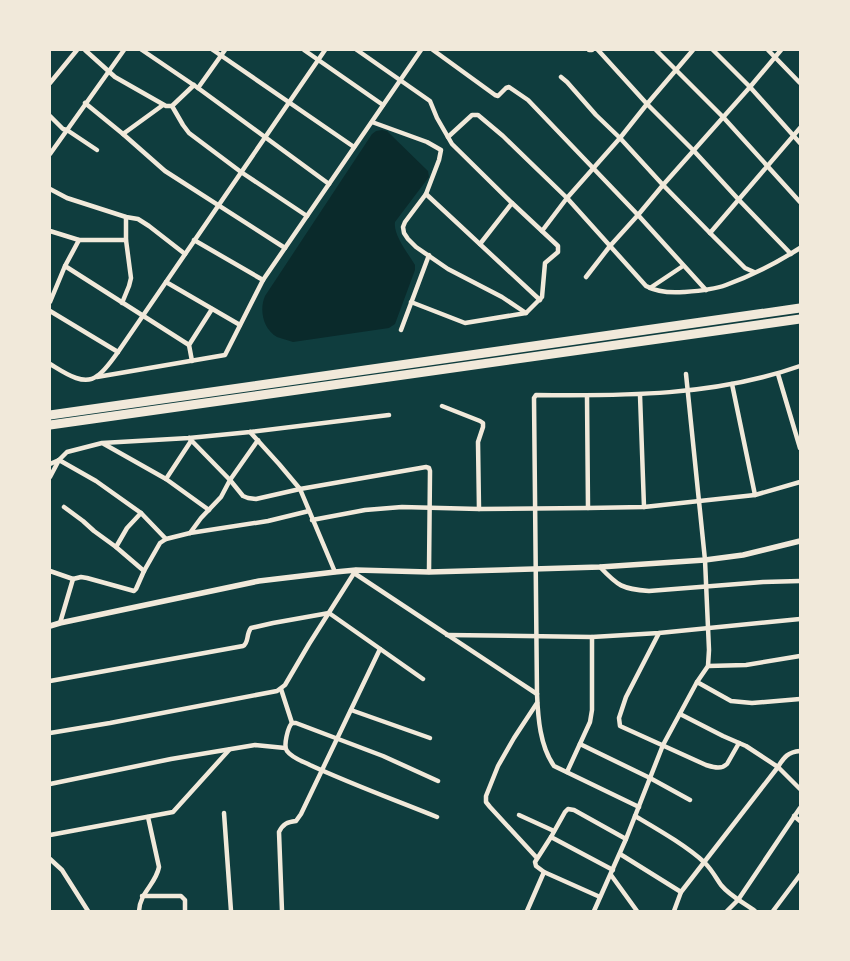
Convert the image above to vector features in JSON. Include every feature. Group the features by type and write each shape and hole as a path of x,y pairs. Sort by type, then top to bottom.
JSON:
{"highway":[{"path":"50,415 800,308"},
{"path":"50,425 800,319"}],"street":[{"path":"50,83 78,50"},
{"path":"84,50 115,77 168,106 172,106 196,87 225,50"},
{"path":"50,154 124,50"},
{"path":"142,50 329,184"},
{"path":"213,50 354,147"},
{"path":"304,50 383,105"},
{"path":"97,377 118,352 325,50"},
{"path":"357,50 430,101 452,144 512,204 556,244 558,250 545,263 542,297 526,313 465,323 411,302"},
{"path":"50,364 76,378 89,379 225,356 263,280 421,50"},
{"path":"433,50 495,95 499,95 507,87 510,87 528,100 638,215 706,290"},
{"path":"598,50 647,104 694,150 738,200 791,254"},
{"path":"656,50 723,117 800,202"},
{"path":"542,231 592,168 620,138 693,50"},
{"path":"713,50 750,87 800,143"},
{"path":"768,50 800,83"},
{"path":"586,277 610,246 750,87 780,50"},
{"path":"50,74 55,77"},
{"path":"561,78 568,82 596,115 710,233 745,268 755,272"},
{"path":"85,103 165,172 285,248"},
{"path":"123,134 164,105"},
{"path":"172,106 182,126 189,133 241,172 307,216"},
{"path":"448,137 472,116 478,115 503,136 567,198 646,286 660,292 706,290 726,285 800,248"},
{"path":"50,116 63,129 96,150"},
{"path":"372,122 427,142 441,150"},
{"path":"710,233 800,128"},
{"path":"441,150 452,144"},
{"path":"441,150 426,194 405,222 403,227 404,233 416,247 448,269 502,297 526,313"},
{"path":"50,189 67,198 138,219 185,254"},
{"path":"426,194 540,300"},
{"path":"480,244 512,204"},
{"path":"122,303 131,278 126,240 126,217"},
{"path":"50,231 79,240 126,240"},
{"path":"50,302 65,266 79,240"},
{"path":"194,240 263,280"},
{"path":"401,330 429,255"},
{"path":"65,266 189,345"},
{"path":"650,288 683,266"},
{"path":"166,282 240,325"},
{"path":"192,361 189,345 212,309"},
{"path":"50,311 118,352"},
{"path":"639,807 554,766 542,740 537,703 534,398 536,395 640,395 688,391 778,374 800,366"},
{"path":"594,911 620,854 663,746 697,682 708,666 710,658 705,560 686,374"},
{"path":"778,374 800,448"},
{"path":"732,384 755,495"},
{"path":"640,395 644,507"},
{"path":"587,396 588,508"},
{"path":"442,406 483,423 478,442 479,509"},
{"path":"50,477 59,460 66,452 102,443 190,440 389,415"},
{"path":"250,432 300,489 335,572"},
{"path":"166,479 190,440"},
{"path":"190,440 230,480 243,496 256,499 300,489 429,468 429,572"},
{"path":"190,533 208,510 221,498 230,480 258,440"},
{"path":"102,443 166,479 208,510"},
{"path":"50,464 59,460"},
{"path":"59,460 96,480 141,513 166,539"},
{"path":"312,520 365,510 402,507 479,509 644,507 755,495 800,482"},
{"path":"64,507 144,571"},
{"path":"50,571 73,579 82,577 134,591 160,543 166,539 190,533 268,521 309,510"},
{"path":"116,547 127,528 141,513"},
{"path":"50,626 259,581 335,572 429,572 600,567 705,560 763,551 800,541"},
{"path":"600,567 615,583 624,588 634,590 649,591 800,581"},
{"path":"50,733 281,689 355,571"},
{"path":"355,571 446,635 537,694"},
{"path":"60,623 73,579"},
{"path":"50,681 169,661 243,646 246,644 251,628 329,613 423,679"},
{"path":"446,635 592,636 659,633 800,619"},
{"path":"659,633 626,697 619,720 620,726 706,764 719,767 725,767 728,764 739,743"},
{"path":"567,772 590,722 592,710 592,636"},
{"path":"282,911 279,832 282,825 296,821 301,814 380,649"},
{"path":"708,666 746,665 800,656"},
{"path":"697,682 731,701 752,703 800,699"},
{"path":"281,689 292,723"},
{"path":"537,703 498,766 486,796 486,802 490,807 537,858"},
{"path":"350,710 430,738"},
{"path":"680,714 746,746 778,767 800,789"},
{"path":"292,723 383,756 438,781"},
{"path":"292,723 288,728 285,748 292,756 322,771 437,817"},
{"path":"580,744 690,800"},
{"path":"50,784 171,759 255,745 285,748"},
{"path":"50,835 173,812 229,750"},
{"path":"674,911 682,892 784,757 793,752 800,751"},
{"path":"727,911 738,900 800,808"},
{"path":"600,897 544,872 536,866 535,862 568,809 572,809 626,839"},
{"path":"224,813 232,911"},
{"path":"519,815 554,831"},
{"path":"635,816 705,863 723,886 738,900 755,911"},
{"path":"794,816 800,821"},
{"path":"139,911 142,896 158,873 159,867 148,817"},
{"path":"551,837 612,872 637,911"},
{"path":"620,854 682,892"},
{"path":"50,859 62,870 88,911"},
{"path":"527,911 544,872"},
{"path":"773,911 800,875"},
{"path":"142,896 181,896 185,900 185,911"}],"water":[{"path":"382,130 387,131 428,171 429,177 395,222 396,233 415,265 415,270 395,324 389,328 293,342 277,337 272,334 265,324 262,307 265,296 372,134"}]}
